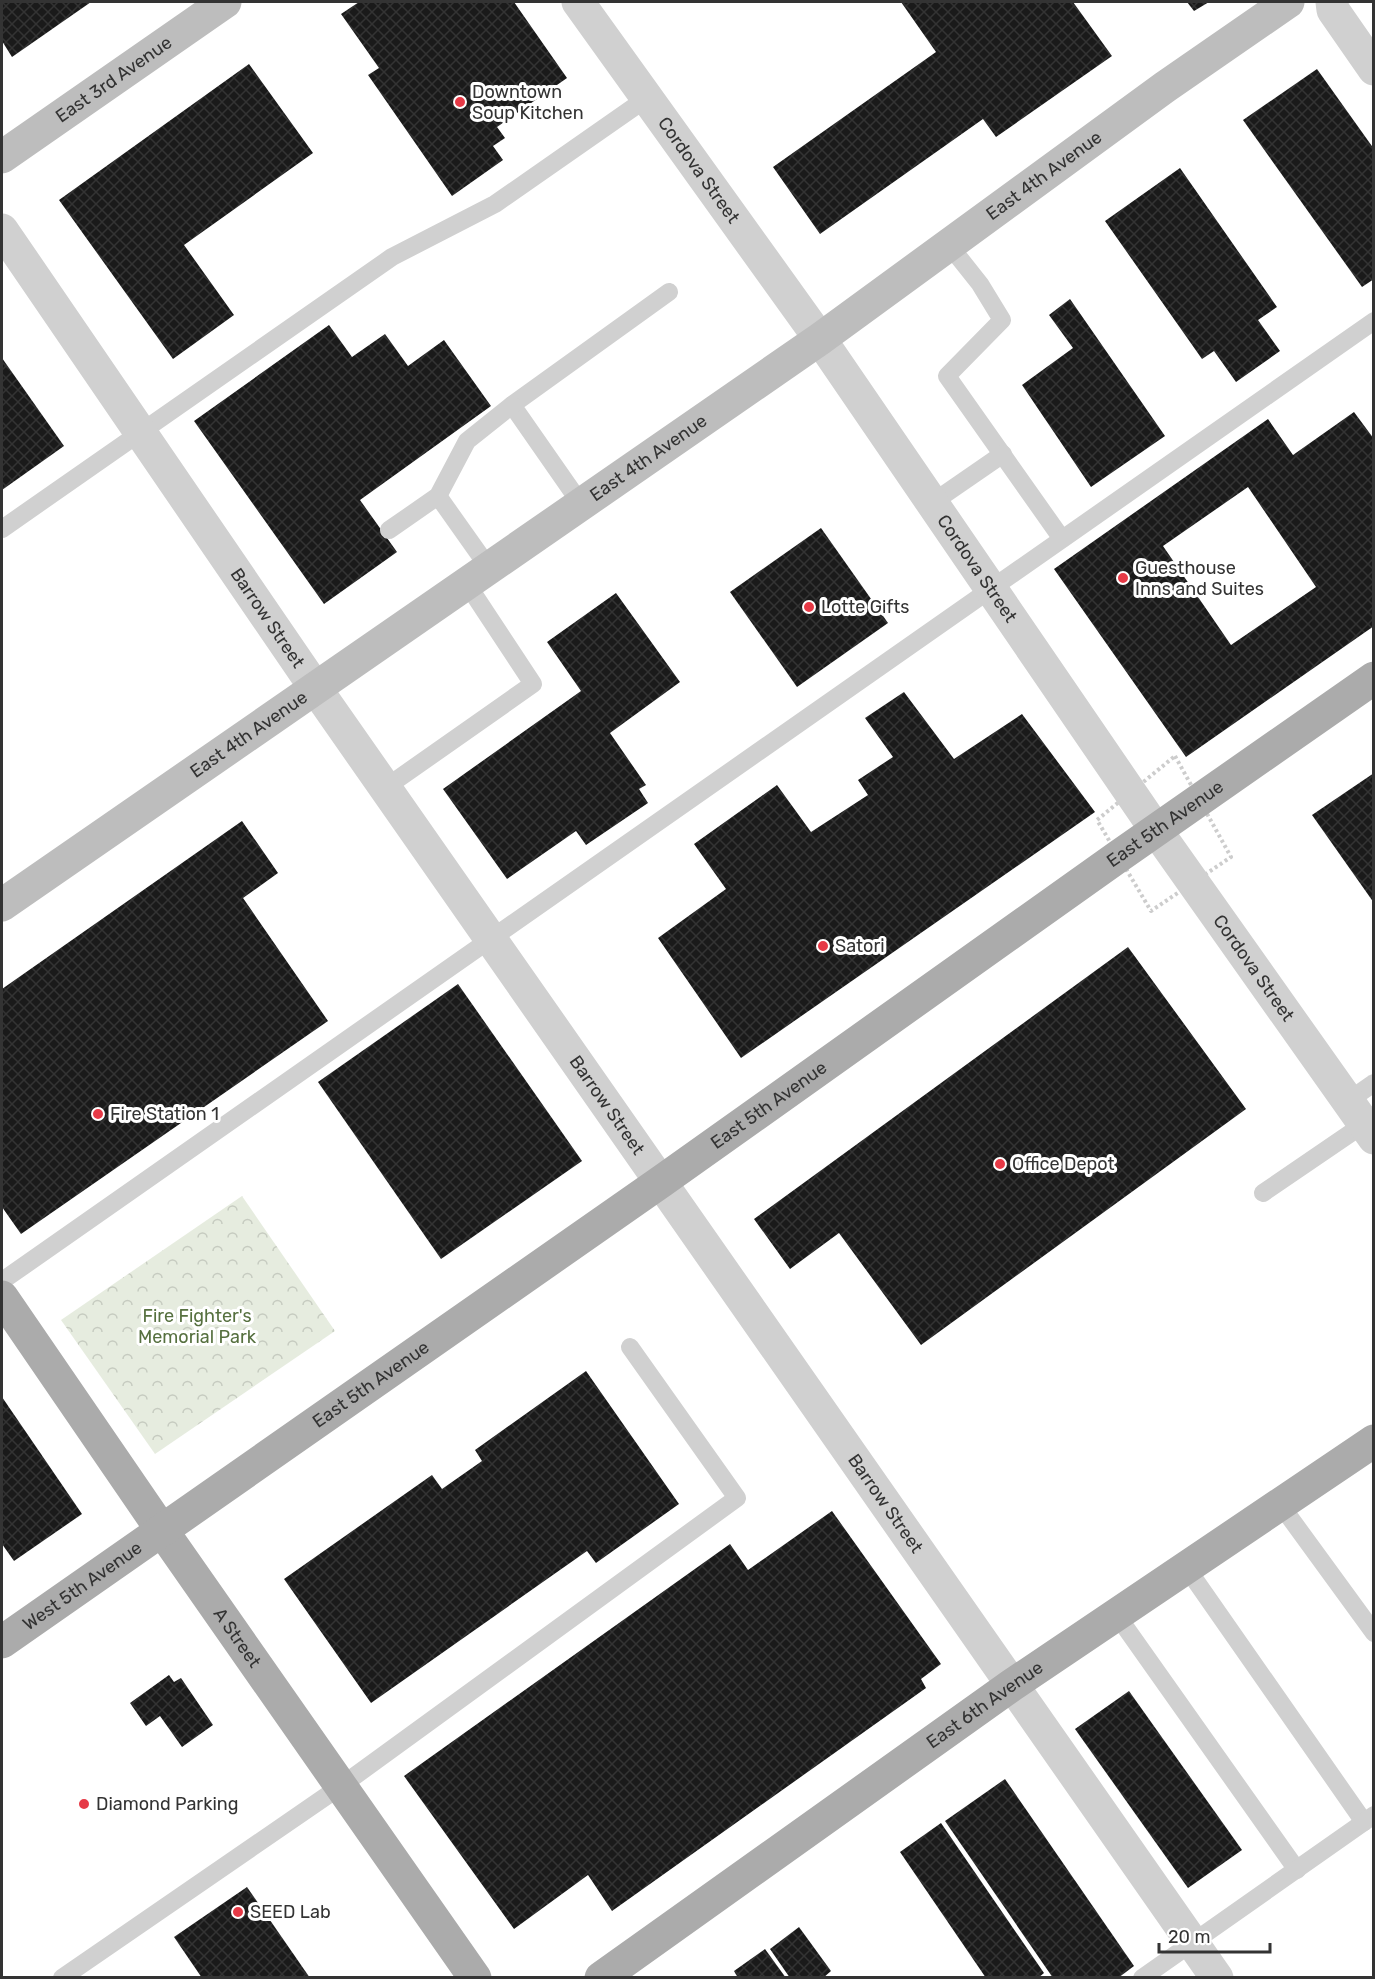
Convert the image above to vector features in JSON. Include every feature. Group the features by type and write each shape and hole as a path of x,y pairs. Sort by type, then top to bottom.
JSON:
{"main road":[{"name":"East 3rd Avenue","path":"2,157 225,2"},
{"name":"East 4th Avenue","path":"2,905 820,339 1166,87 1288,2"},
{"name":"East 5th Avenue","path":"161,1529 662,1181 1374,678"},
{"name":"A Street","path":"2,1297 161,1529 475,1977"},
{"name":"East 6th Avenue","path":"601,1977 1012,1685 1374,1441"},
{"name":"West 5th Avenue","path":"2,1642 161,1529"}],"street":[{"name":"Cordova Street","path":"578,2 820,339 1156,830 1365,1111"},
{"path":"1332,2 1333,10 1374,69"},
{"name":"Barrow Street","path":"2,230 316,689 1217,1977"}],"lane":[{"path":"2,529 392,256 495,204 647,98"},
{"path":"949,245 980,284 1002,320 947,375 1062,539"},
{"path":"389,530 438,496 467,441 512,405 669,292"},
{"path":"2,1281 1374,321"},
{"path":"512,405 581,504"},
{"path":"932,503 1003,454"},
{"path":"386,789 533,684 438,496"},
{"path":"1263,1193 1365,1111"},
{"path":"62,1977 341,1786 737,1498 630,1347"},
{"path":"1280,1504 1374,1633"},
{"path":"1142,1977 1369,1819 1186,1567"},
{"path":"1116,1614 1297,1870"}],"green space":[{"name":"Fire Fighter's Memorial Park","path":"242,1196 335,1331 155,1454 61,1320"}],"building":[{"path":"2,2 91,2 12,57 2,41"},
{"name":"Downtown Soup Kitchen","path":"359,2 514,2 567,78 497,127 505,138 493,146 503,160 452,196 368,75 379,68 341,14"},
{"path":"901,2 1073,2 1112,56 996,137 983,119 820,234 773,167 936,52"},
{"path":"1187,2 1209,2 1194,11"},
{"path":"249,64 313,153 184,245 234,315 173,359 59,200"},
{"path":"1317,69 1374,149 1374,279 1362,287 1243,120"},
{"path":"1180,168 1277,307 1258,320 1280,351 1236,382 1214,351 1202,359 1105,221"},
{"path":"1070,299 1165,436 1091,487 1022,385 1073,348 1049,315"},
{"path":"329,325 352,357 385,334 408,366 444,340 491,406 360,500 397,552 324,604 194,421"},
{"path":"2,358 64,446 2,490"},
{"name":"Guesthouse Inns and Suites","path":"1354,412 1374,439 1374,626 1186,757 1054,569 1268,419 1293,455","holes":["1248,487 1316,587 1231,645 1163,546"]},
{"name":"Lotte Gifts","path":"821,528 888,623 797,687 730,592"},
{"path":"616,593 680,682 610,733 646,785 639,789 648,803 586,845 576,831 507,879 443,789 581,691 547,642"},
{"path":"904,692 954,759 1022,714 1095,812 741,1058 658,938 726,889 694,844 777,785 811,832 868,795 858,780 893,757 865,718"},
{"path":"1374,773 1374,903 1312,815"},
{"name":"Fire Station 1","path":"242,821 278,873 243,898 328,1021 21,1234 2,1207 2,989"},
{"name":"Office Depot","path":"1128,947 1246,1109 921,1345 839,1233 790,1269 754,1219"},
{"path":"458,984 582,1161 441,1259 318,1082"},
{"path":"586,1371 679,1504 596,1563 587,1551 371,1703 284,1579 432,1475 442,1489 482,1461 475,1450"},
{"path":"2,1397 82,1514 14,1561 2,1544"},
{"path":"832,1511 941,1664 921,1679 926,1688 612,1911 588,1875 514,1929 404,1776 730,1544 748,1570"},
{"path":"169,1675 174,1682 181,1678 213,1725 182,1747 160,1716 146,1726 130,1703"},
{"path":"1129,1691 1242,1850 1188,1888 1075,1729"},
{"path":"1005,1779 1134,1966 1118,1978 1053,1978 945,1821"},
{"path":"941,1823 1044,1973 1038,1978 986,1978 900,1852"},
{"name":"SEED Lab","path":"247,1887 310,1978 202,1978 174,1937"},
{"path":"799,1927 831,1971 823,1978 790,1978 770,1949"},
{"path":"765,1949 786,1978 738,1978 734,1971"}],"place":[{"name":"Downtown Soup Kitchen","path":"460,102"},
{"name":"Guesthouse Inns and Suites","path":"1123,578"},
{"name":"Lotte Gifts","path":"809,607"},
{"name":"Satori","path":"823,946"},
{"name":"Fire Station 1","path":"98,1114"},
{"name":"Office Depot","path":"1000,1164"},
{"name":"Diamond Parking","path":"84,1804"},
{"name":"SEED Lab","path":"238,1912"}]}
